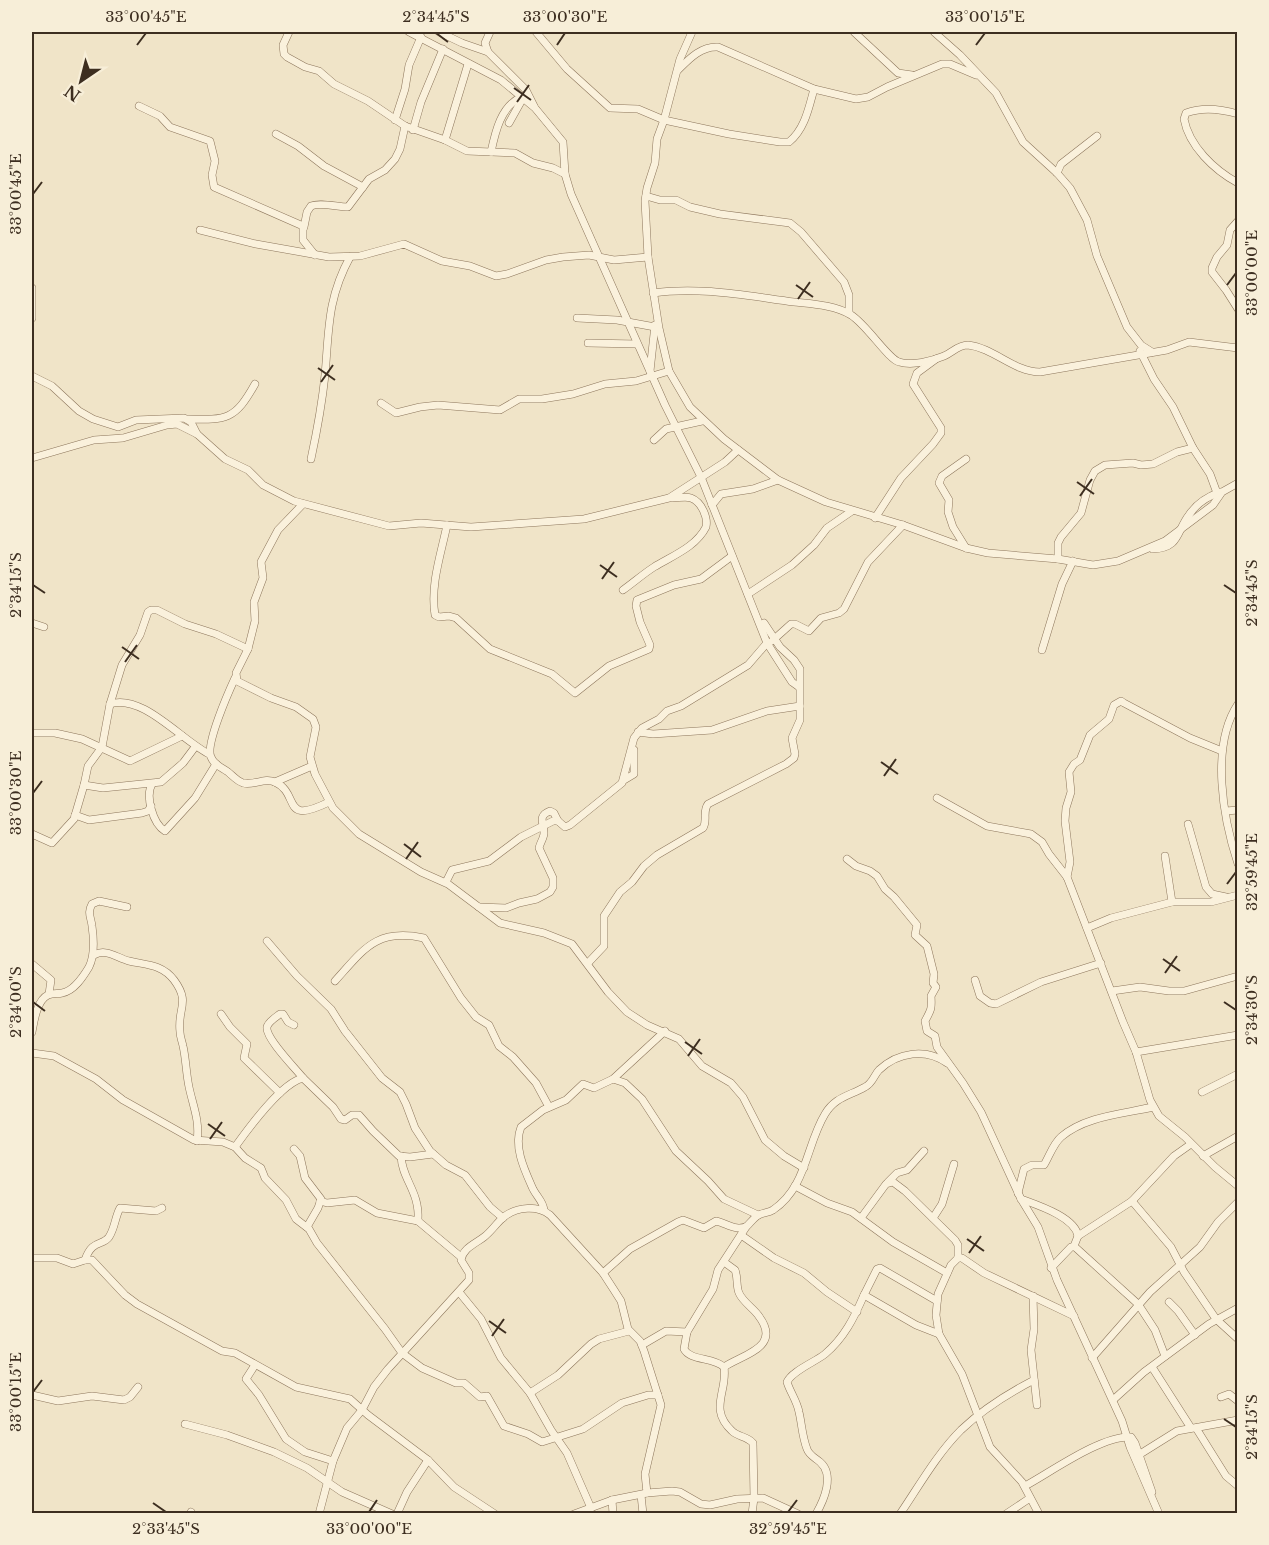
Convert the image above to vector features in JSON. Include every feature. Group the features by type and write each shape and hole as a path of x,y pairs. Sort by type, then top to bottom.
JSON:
{"street":[{"path":"289,32 283,45 284,54 287,57 305,67 319,71 334,84 368,101 405,126 445,140 472,153 514,153 533,163 565,174"},
{"path":"409,32 501,80 535,108 563,142 565,174 571,194 601,257 637,344 701,477 755,611 792,682 799,687"},
{"path":"439,32 462,44 488,52"},
{"path":"490,32 485,43 488,52 526,90 535,108"},
{"path":"536,32 567,69 614,110 626,107 638,109 664,120 729,134 780,142 789,141 800,129 807,115 814,88"},
{"path":"692,32 676,72 657,139 655,163 646,196 648,257 659,328 669,371 683,397 702,421 778,480 818,499 903,525 966,548 988,553 1058,559 1093,565 1129,558 1150,549 1181,530 1213,505 1219,495 1238,483"},
{"path":"854,32 898,73 914,75"},
{"path":"934,32 1002,102 1023,142 1070,188 1087,220 1097,256 1132,335 1154,379 1173,407 1192,448 1207,469 1217,493"},
{"path":"395,120 405,89 409,65 421,37"},
{"path":"676,72 695,54 708,48 718,47 814,88 850,98 862,99 934,66 950,64 981,78"},
{"path":"413,130 421,102 443,49"},
{"path":"445,140 468,64"},
{"path":"509,123 522,97"},
{"path":"491,152 494,134 502,118 511,104 522,97"},
{"path":"139,106 160,116 170,127 210,141 215,160 212,185 216,189 304,227"},
{"path":"1238,114 1206,109 1194,110 1186,113 1184,119 1190,135 1205,156 1221,172 1238,183"},
{"path":"315,255 303,240 307,212 313,205 348,207 369,178 385,170 395,159 400,149 405,126"},
{"path":"276,135 298,146 324,166 363,187"},
{"path":"1057,173 1061,164 1097,136"},
{"path":"646,196 660,200 676,200 690,207 720,214 790,223 801,232 844,282 849,295 849,313"},
{"path":"1238,221 1230,230 1227,245 1217,256 1212,268 1212,272 1227,290 1238,309"},
{"path":"200,230 315,255 350,257 404,244 442,261 470,266 496,276 563,257 589,255 614,260 648,257"},
{"path":"311,459 321,411 327,333 333,296 350,257"},
{"path":"32,288 32,318"},
{"path":"653,293 687,290 809,304 849,313 870,330 896,361 913,363 938,358"},
{"path":"651,374 658,314"},
{"path":"577,318 628,322 655,327"},
{"path":"1132,335 1152,352"},
{"path":"875,518 901,478 941,433 913,384 917,373 962,345 984,350 1028,371 1040,372 1142,354 1194,342 1238,348"},
{"path":"588,343 637,344"},
{"path":"381,403 396,413 420,407 447,405 500,410 519,399 542,399 573,394 605,384 629,383 651,374 669,371"},
{"path":"32,376 52,386 86,416 121,427 143,419 218,420 227,418 238,409 255,384"},
{"path":"188,419 196,434"},
{"path":"654,440 662,431 702,421"},
{"path":"32,458 94,440 113,440 134,436 172,424 182,426 196,434 225,459 253,473 263,485 285,498 389,526 421,523 471,527 584,519 669,498 686,497 694,500 706,516 706,527 700,536 678,555 652,568 623,590"},
{"path":"1058,559 1058,543 1081,513 1090,480 1095,471 1105,465 1153,464 1177,452 1192,448"},
{"path":"669,498 725,462 738,450"},
{"path":"966,459 942,476 939,483 949,500 948,512 953,527 966,548"},
{"path":"712,505 721,495 753,489 778,480"},
{"path":"1181,530 1195,507 1226,490"},
{"path":"209,754 209,747 224,704 248,649 255,621 254,602 263,578 261,562 278,530 303,504"},
{"path":"748,594 792,565 814,545 827,528 852,511"},
{"path":"447,525 436,580 435,615 456,618 490,649 552,674 575,693 609,666 649,649 650,645 638,614 637,600 674,585 701,579 732,556"},
{"path":"479,907 506,908 537,899 552,890 553,878 539,848 544,833 542,817 547,811 553,812 563,826 570,825 624,780 633,776 635,771 633,744 638,732 667,711 681,706 748,665 790,624 798,625 809,631 821,618 842,611 868,562 903,525"},
{"path":"1042,650 1062,584 1072,561"},
{"path":"32,834 52,843 72,822 88,766 102,747 110,704 122,665 140,635 146,614 151,610 157,610 184,624 216,634 248,649"},
{"path":"32,623 44,627"},
{"path":"588,963 604,946 603,918 605,914 620,892 650,861 703,828 705,825 704,811 708,804 794,758 792,741 799,724 800,673 798,664 770,642"},
{"path":"235,678 271,698 296,707 313,719 316,728 311,747 312,766 329,802 359,834 421,872 446,882 500,922 567,941 588,963 609,993 627,1012 647,1025 679,1039 702,1066 731,1083 743,1097 765,1140 784,1156 804,1168"},
{"path":"110,704 123,702 139,706 195,747 209,754 216,764 242,783 250,784 266,780 275,782 283,788 295,808 309,811 329,802"},
{"path":"1067,877 1070,862 1065,821 1071,792 1070,772 1072,766 1080,760 1090,735 1109,719 1114,705 1124,703 1190,738 1222,751"},
{"path":"1238,704 1229,721 1222,751 1226,811 1238,864"},
{"path":"638,732 649,734 712,730 767,711 800,706"},
{"path":"32,734 69,736 133,760 182,736"},
{"path":"84,785 98,788 163,782 183,763 195,747"},
{"path":"152,784 149,791 151,806 163,831 195,798 216,764"},
{"path":"275,782 312,766"},
{"path":"938,798 987,826 1036,837 1067,877 1136,1052 1153,1107 1165,1122 1238,1186"},
{"path":"75,815 89,820 142,813 148,811 151,806"},
{"path":"1226,811 1238,810"},
{"path":"446,882 452,870 489,861 521,837 558,821"},
{"path":"1188,824 1206,887 1215,895 1234,896"},
{"path":"1165,856 1172,902"},
{"path":"847,859 877,876 885,889 917,925 915,935 927,946 934,974 933,983 936,987 931,996 932,1006 924,1024 927,1031 935,1036 937,1047 981,1112 1019,1196 1038,1227 1052,1268 1092,1359 1113,1400 1126,1437"},
{"path":"1087,928 1111,918 1172,902 1211,902 1234,896"},
{"path":"49,994 66,992 73,988 87,970 94,955 93,928 89,913 92,904 99,901 127,908"},
{"path":"335,981 365,948 376,941 397,935 424,938 461,998 476,1017 489,1025 499,1046 513,1057 536,1083 549,1107"},
{"path":"267,941 290,969 332,1009 345,1031 382,1078 400,1092 415,1128 433,1154 446,1165 465,1175 490,1207 503,1218"},
{"path":"94,955 105,952 158,967 173,979 183,994 180,1033 188,1085 199,1126 197,1141"},
{"path":"975,980 980,996 996,1004 1041,982 1101,963"},
{"path":"32,964 51,980 49,994 40,1004 32,1032"},
{"path":"1112,991 1140,987 1184,991 1238,976"},
{"path":"221,1014 247,1044 244,1059 280,1093"},
{"path":"294,1025 288,1022 283,1014 280,1014 269,1024 267,1030 270,1038 303,1078 333,1107 341,1119 345,1120 354,1114 359,1115 401,1156 433,1154"},
{"path":"643,1514 645,1474 661,1412 642,1345 629,1331 621,1301 603,1273 544,1210 544,1205 533,1189 521,1161 519,1136 521,1127 535,1115 566,1100 583,1084 594,1088 613,1079 665,1031"},
{"path":"1136,1052 1238,1035"},
{"path":"32,1053 54,1056 96,1079 119,1098 154,1119 197,1141 223,1142 235,1147 245,1158 262,1169 265,1178 286,1200 296,1219 307,1227 402,1353 422,1368 455,1382 464,1383 480,1397 487,1396 502,1424 507,1428 528,1434 542,1442 583,1429 622,1403 648,1395 658,1395"},
{"path":"724,1367 714,1360 685,1353 687,1332 713,1288 715,1277 746,1227 758,1215 774,1210 795,1186 819,1125 832,1104 847,1094 869,1085 880,1069 894,1059 906,1055 936,1056 951,1066"},
{"path":"1202,1092 1238,1074"},
{"path":"235,1147 280,1093 298,1079 303,1078"},
{"path":"613,1079 625,1083 642,1099 676,1151 708,1181 723,1199 758,1215"},
{"path":"1019,1196 1024,1169 1032,1165 1044,1165 1062,1136 1104,1118 1153,1107"},
{"path":"1203,1156 1238,1136"},
{"path":"1052,1268 1074,1246 1078,1236 1132,1201 1174,1156 1191,1144"},
{"path":"294,1149 300,1156 305,1178 317,1192 320,1201 307,1227"},
{"path":"861,1218 888,1182 897,1173 907,1170 924,1150"},
{"path":"401,1156 403,1168 417,1198 418,1221"},
{"path":"933,1218 942,1204 954,1164"},
{"path":"888,1182 898,1185 957,1242 958,1258 947,1273 937,1301 936,1325 962,1374 992,1450 1013,1470 1025,1486 1039,1514"},
{"path":"795,1186 861,1218 894,1242 947,1273"},
{"path":"1019,1196 1064,1217 1075,1227 1078,1236"},
{"path":"319,1514 333,1461 347,1428 362,1410 374,1387 470,1277 460,1257 418,1221 377,1213 355,1200 327,1203 320,1201"},
{"path":"1132,1201 1171,1247 1216,1319 1238,1339"},
{"path":"1092,1359 1138,1304 1158,1283 1200,1247 1218,1222 1238,1202"},
{"path":"85,1260 95,1244 107,1240 120,1208 156,1211 162,1208"},
{"path":"460,1257 494,1229 503,1218 523,1209 544,1210"},
{"path":"603,1273 630,1249 683,1220 699,1228 704,1228 713,1221 732,1227 746,1227"},
{"path":"741,1235 804,1273 857,1312"},
{"path":"1074,1246 1138,1304 1155,1330 1165,1356"},
{"path":"32,1258 57,1258 73,1264 92,1260 125,1294 148,1310 222,1351 235,1353 300,1389 346,1397 428,1460 454,1487 495,1514"},
{"path":"958,1258 966,1259 984,1273 1074,1317"},
{"path":"724,1262 735,1270 739,1294 760,1317 766,1333 765,1340 757,1350 724,1367"},
{"path":"816,1514 826,1490 826,1473 823,1465 809,1453 806,1447 799,1409 787,1382 794,1373 803,1369 836,1343 857,1312 877,1269 880,1268 937,1301"},
{"path":"459,1292 481,1319 506,1365 530,1393 575,1468 590,1510"},
{"path":"864,1295 909,1321 939,1334"},
{"path":"1033,1296 1034,1329 1030,1350 1037,1405"},
{"path":"1169,1302 1195,1335"},
{"path":"1113,1400 1165,1356 1216,1319 1238,1308"},
{"path":"530,1393 558,1375 585,1348 599,1339 629,1331"},
{"path":"642,1345 666,1331 687,1332"},
{"path":"255,1365 246,1379 260,1395 286,1439 305,1452 333,1461"},
{"path":"724,1367 720,1412 733,1432 750,1439 753,1443 752,1514"},
{"path":"1152,1367 1226,1476 1238,1486"},
{"path":"900,1514 957,1435 999,1399 1034,1380"},
{"path":"32,1395 63,1401 93,1396 124,1400 130,1397 138,1387"},
{"path":"1221,1396 1229,1394 1238,1401"},
{"path":"1137,1456 1170,1434 1238,1420"},
{"path":"186,1424 257,1445 300,1464 342,1492 394,1514 428,1460"},
{"path":"1025,1486 1093,1448 1126,1437 1133,1439 1137,1456 1150,1482 1153,1501 1159,1514"},
{"path":"573,1514 590,1510 612,1500 672,1491 680,1492 701,1504 736,1498 771,1500 793,1512"},
{"path":"1006,1514 1030,1497"},
{"path":"612,1500 612,1514"}]}
